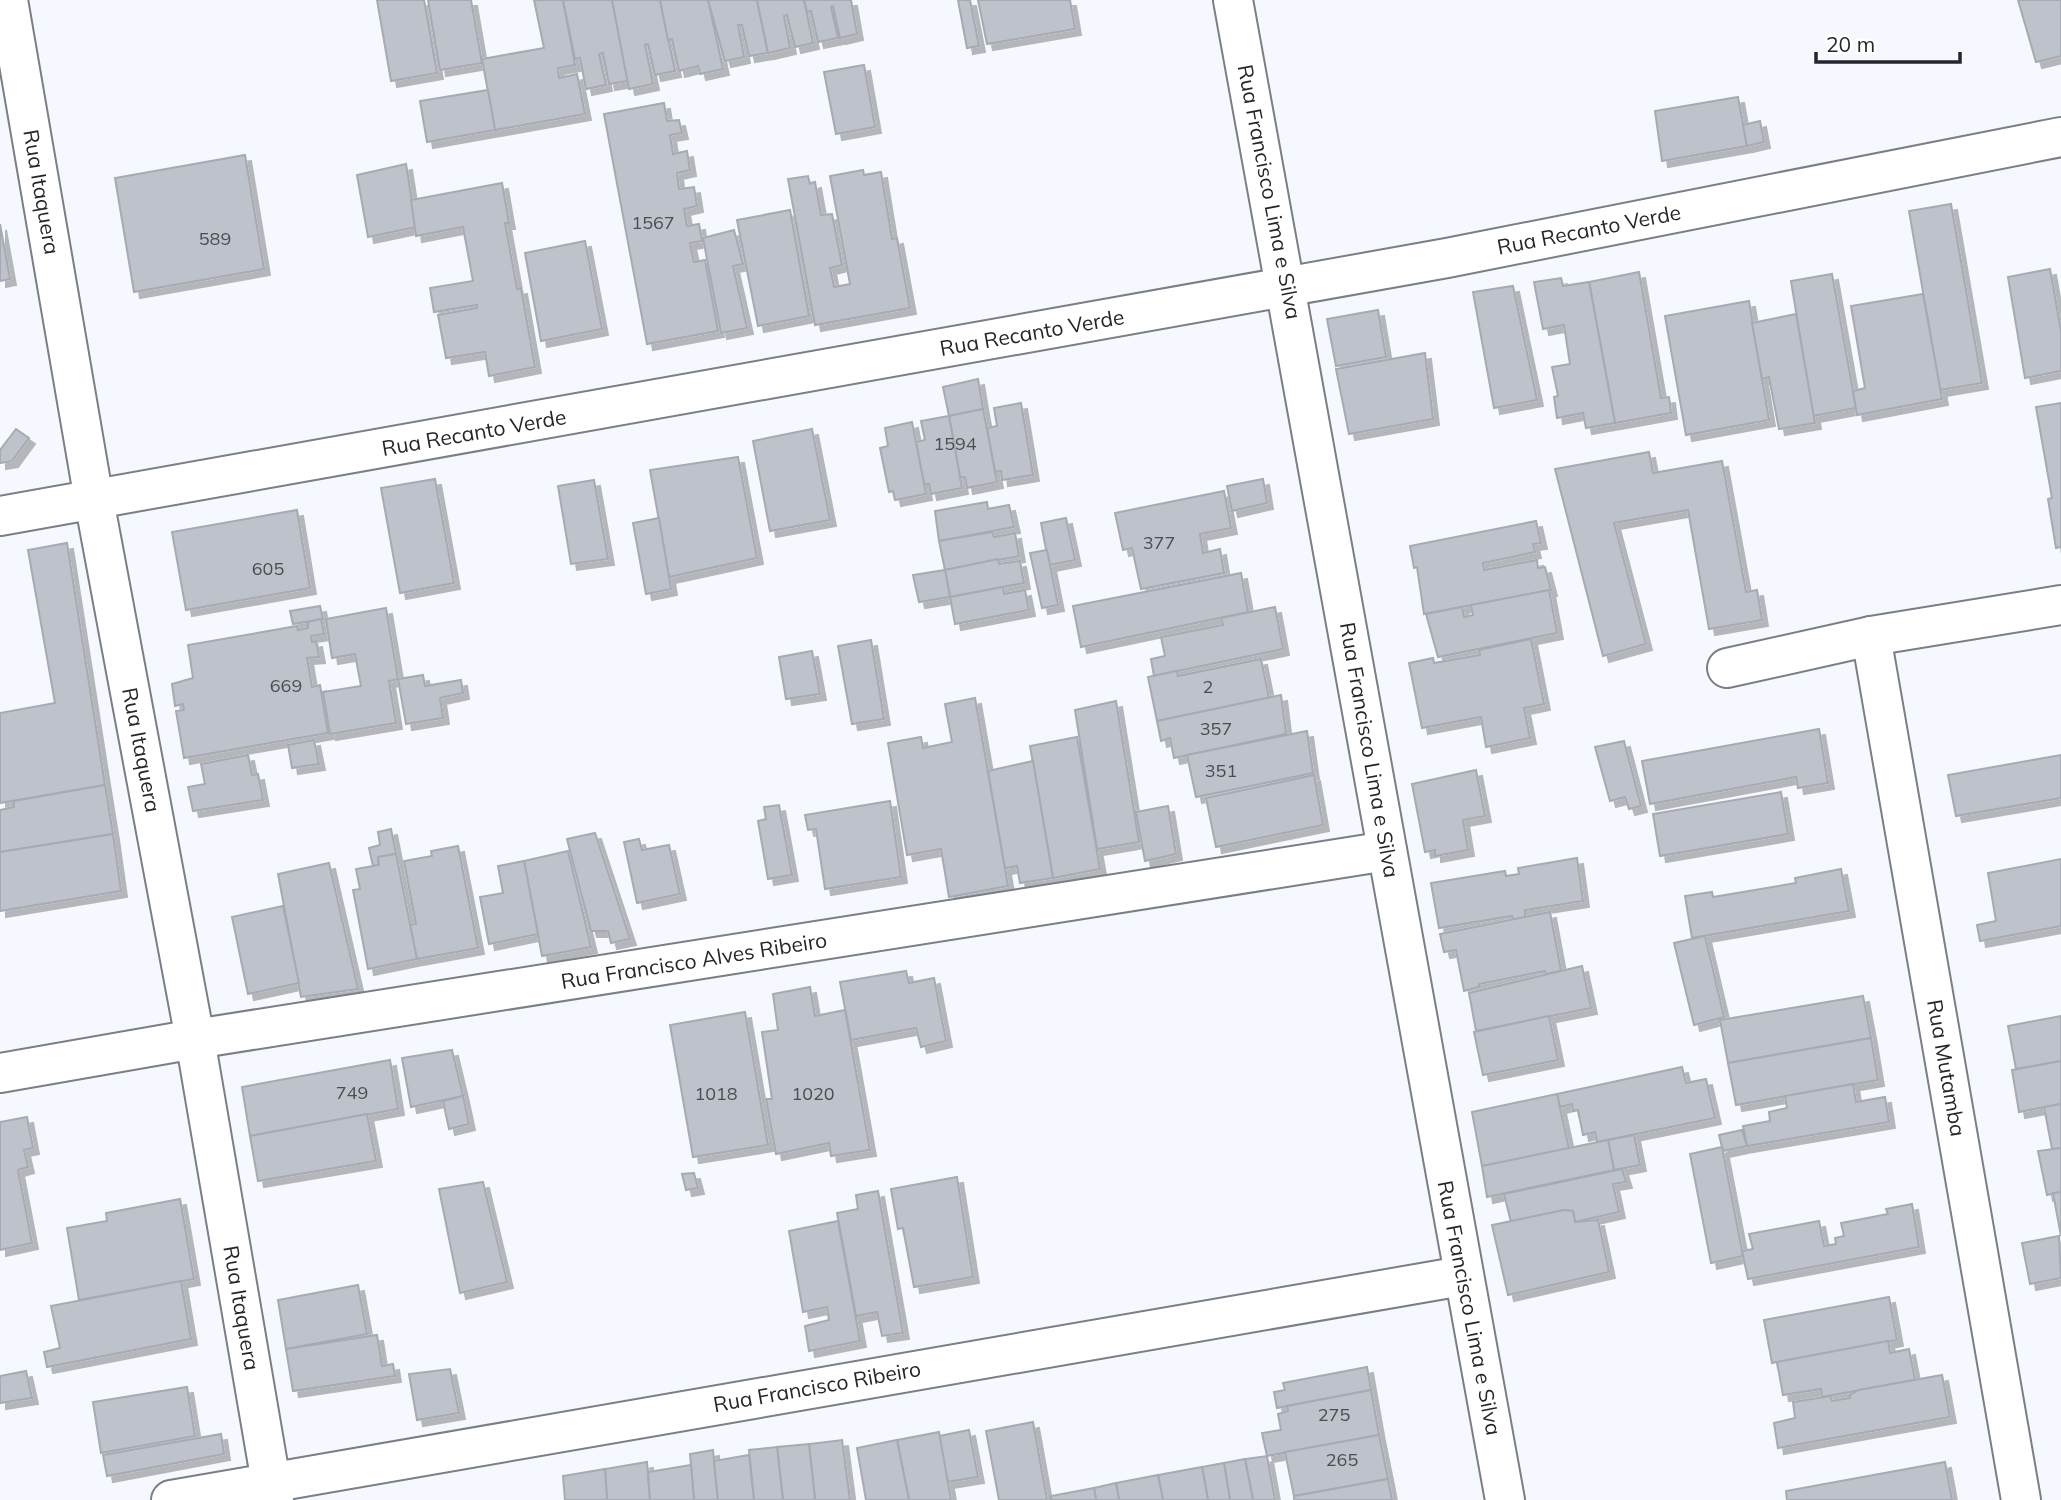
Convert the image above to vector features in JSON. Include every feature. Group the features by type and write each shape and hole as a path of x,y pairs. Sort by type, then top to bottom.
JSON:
{"street":[{"name":"Rua Itaquera","path":"8,0 94,500 195,1039 273,1491"},
{"name":"Rua Francisco Lima e Silva","path":"1233,0 1287,286 1462,1276 1505,1500"},
{"name":"Rua Recanto Verde","path":"0,516 1447,258 2061,137"},
{"path":"1727,668 1871,635 2061,606"},
{"name":"Rua Mutamba","path":"1871,635 2021,1500"},
{"name":"Rua Francisco Alves Ribeiro","path":"0,1073 195,1039 1171,887 1387,850"},
{"name":"Rua Francisco Ribeiro","path":"171,1500 273,1491 1462,1276"}],"building":[{"path":"377,0 424,0 437,73 391,81"},
{"path":"428,0 471,0 482,63 440,70"},
{"path":"534,0 563,0 575,65 558,68 559,78 577,74 585,114 495,130 482,59 544,48"},
{"path":"563,0 612,0 628,81 609,84 603,53 599,54 606,85 586,89 580,58 575,59"},
{"path":"612,0 660,0 675,71 655,75 648,44 645,45 653,84 629,89"},
{"path":"660,0 708,0 723,69 700,74 698,66 679,71 672,39 668,40"},
{"path":"708,0 757,0 768,53 749,56 742,25 738,25 744,57 725,61"},
{"path":"757,0 804,0 813,43 795,47 787,15 784,16 790,48 768,53"},
{"path":"804,0 851,0 857,34 840,38 833,6 831,7 838,38 818,42 811,11 807,12"},
{"path":"958,0 970,0 979,46 967,48"},
{"path":"978,0 1070,0 1075,29 987,44"},
{"path":"2018,0 2061,0 2061,56 2036,62"},
{"path":"864,65 875,127 836,134 824,72"},
{"path":"488,90 495,130 427,142 420,101"},
{"path":"1738,97 1747,146 1662,161 1655,111"},
{"path":"664,103 667,121 679,120 682,133 670,135 673,154 687,151 690,170 677,173 679,189 694,187 697,206 684,209 687,226 699,224 702,241 690,243 694,262 705,260 718,331 647,344 604,114"},
{"path":"1760,121 1764,142 1747,146 1743,125"},
{"path":"245,155 264,269 134,292 115,178"},
{"path":"406,164 416,227 368,237 357,175"},
{"path":"863,170 864,175 881,172 892,239 897,238 910,308 815,325 788,179 808,176 810,184 815,182 821,215 832,214 842,265 830,268 834,287 850,284 830,176"},
{"path":"502,183 509,223 505,223 517,289 521,288 535,367 489,376 485,352 446,358 438,315 477,308 477,305 434,312 430,288 473,281 463,227 416,236 411,200"},
{"path":"1951,204 1982,383 1940,390 1909,211"},
{"path":"790,210 809,316 758,326 737,220"},
{"path":"0,224 10,279 0,281"},
{"path":"734,230 743,264 733,266 747,328 721,333 703,238"},
{"path":"585,241 602,329 541,341 525,253"},
{"path":"2050,269 2061,331 2061,371 2025,378 2008,277"},
{"path":"1639,272 1661,398 1669,397 1671,413 1615,423 1589,282"},
{"path":"1832,274 1856,408 1813,416 1791,281"},
{"path":"1561,278 1563,286 1589,282 1615,423 1586,428 1583,413 1557,418 1554,397 1558,396 1552,367 1570,364 1564,325 1543,329 1534,282"},
{"path":"1513,286 1537,400 1494,408 1473,292"},
{"path":"1923,294 1942,399 1857,415 1853,391 1865,388 1851,306"},
{"path":"1749,301 1769,420 1686,435 1665,316"},
{"path":"1378,310 1386,357 1336,366 1327,319"},
{"path":"1796,314 1815,423 1779,429 1769,377 1762,379 1752,323"},
{"path":"1425,353 1433,419 1349,434 1336,369"},
{"path":"978,379 983,409 949,416 943,387"},
{"path":"1021,403 1033,475 1002,480 1001,471 995,472 987,428 997,426 994,408"},
{"path":"2061,403 2061,547 2056,548 2048,499 2052,498 2036,407"},
{"path":"983,409 997,482 967,488 965,477 960,477 949,416"},
{"path":"949,416 962,488 931,494 929,484 924,484 916,442 925,440 921,421"},
{"path":"912,422 926,494 895,500 893,491 889,492 880,448 888,446 885,428"},
{"path":"16,429 29,438 12,461 0,463 0,450"},
{"path":"812,429 830,520 770,531 753,441"},
{"path":"1649,452 1653,473 1722,461 1746,592 1757,590 1762,620 1709,629 1688,510 1614,523 1646,644 1603,656 1555,469"},
{"path":"738,457 757,558 669,577 650,470"},
{"path":"435,479 454,583 400,593 381,488"},
{"path":"1263,479 1267,503 1232,511 1227,486"},
{"path":"594,480 608,559 571,564 558,486"},
{"path":"1224,491 1231,528 1200,534 1203,553 1220,549 1224,573 1141,589 1132,548 1123,550 1115,513"},
{"path":"987,502 988,509 1009,505 1014,527 939,541 935,511"},
{"path":"297,510 310,588 186,610 172,532"},
{"path":"659,518 671,589 646,594 633,523"},
{"path":"1066,518 1075,560 1049,565 1041,523"},
{"path":"1536,521 1541,543 1533,544 1535,552 1483,563 1484,570 1537,560 1538,568 1545,567 1551,590 1424,614 1417,567 1414,568 1410,546"},
{"path":"992,532 994,537 1015,533 1019,556 945,570 939,541"},
{"path":"67,543 105,785 0,803 0,713 55,703 28,550"},
{"path":"1047,550 1058,605 1042,608 1030,553"},
{"path":"998,559 999,564 1020,561 1024,583 950,597 945,570"},
{"path":"945,570 950,597 919,602 913,575"},
{"path":"1241,573 1248,612 1081,647 1073,606"},
{"path":"1003,587 1004,594 1025,590 1029,610 955,624 950,597"},
{"path":"1549,590 1557,633 1438,657 1426,614 1462,607 1464,617 1473,615 1471,605"},
{"path":"320,606 323,619 293,624 290,611"},
{"path":"1275,607 1283,649 1154,676 1151,659 1165,656 1161,637 1223,625 1221,618"},
{"path":"386,608 398,679 389,681 396,723 330,734 323,692 361,686 355,654 332,658 326,619"},
{"path":"321,619 324,634 311,636 312,642 316,641 319,657 307,658 312,687 320,685 328,733 184,758 176,711 184,710 183,704 175,706 172,684 193,678 188,645 297,626 298,630 308,628 308,622"},
{"path":"1531,639 1544,704 1524,708 1530,738 1486,747 1481,717 1422,728 1409,663 1433,658 1434,663 1480,655 1479,650"},
{"path":"871,640 884,719 852,724 838,646"},
{"path":"812,651 820,694 786,699 779,657"},
{"path":"1261,659 1269,698 1157,721 1148,677 1177,671 1178,676"},
{"path":"423,675 425,686 461,680 463,693 440,698 443,718 406,724 398,679"},
{"path":"1281,695 1286,734 1174,758 1170,738 1161,741 1157,721"},
{"path":"975,698 1008,886 949,897 941,849 907,855 888,743 921,737 923,748 952,742 945,704"},
{"path":"1116,701 1139,842 1097,849 1075,710"},
{"path":"1819,729 1828,783 1798,788 1796,777 1650,804 1642,761"},
{"path":"1307,731 1313,773 1196,797 1187,755"},
{"path":"1077,737 1100,869 1053,878 1030,746"},
{"path":"314,740 319,764 292,768 288,745"},
{"path":"1624,741 1641,806 1629,809 1625,797 1610,801 1595,747"},
{"path":"248,755 252,775 258,774 263,800 193,811 188,787 205,784 201,764"},
{"path":"2061,755 2061,798 1956,816 1948,775"},
{"path":"1033,761 1053,878 1020,883 1017,866 1005,868 988,771"},
{"path":"1476,770 1485,816 1463,820 1468,850 1435,856 1435,850 1425,852 1412,784"},
{"path":"1314,775 1323,825 1216,847 1206,798"},
{"path":"105,785 113,834 0,852 0,810 14,807 14,801"},
{"path":"1781,792 1788,834 1660,856 1653,814"},
{"path":"890,801 901,877 825,889 816,829 808,830 805,815"},
{"path":"779,805 792,875 768,879 758,821 766,819 764,807"},
{"path":"1168,806 1176,854 1145,861 1136,812"},
{"path":"391,829 396,854 378,857 379,865 373,866 369,848 380,845 378,832"},
{"path":"595,833 630,939 611,943 608,931 591,931 567,839"},
{"path":"113,834 121,891 0,911 0,852"},
{"path":"639,839 642,850 669,845 680,894 637,903 624,842"},
{"path":"458,846 478,948 417,959 409,925 416,924 404,861 432,856 431,851"},
{"path":"568,851 591,947 542,956 524,861"},
{"path":"396,854 417,959 368,969 353,890 360,889 356,869 379,865 378,857"},
{"path":"1577,858 1583,901 1525,910 1525,917 1513,920 1512,916 1439,928 1431,883 1505,871 1506,876 1519,874 1518,868"},
{"path":"2061,859 2061,926 1980,941 1977,925 1996,921 1988,873"},
{"path":"524,861 538,934 489,944 480,897 503,893 498,866"},
{"path":"329,863 358,989 301,997 278,874"},
{"path":"1841,869 1849,911 1692,938 1685,896 1712,892 1713,897 1796,883 1795,878"},
{"path":"283,906 299,983 248,994 232,917"},
{"path":"1550,912 1561,971 1546,974 1545,971 1479,984 1479,987 1464,991 1456,950 1444,952 1440,934"},
{"path":"1705,936 1724,1017 1694,1025 1674,943"},
{"path":"1582,966 1591,1008 1476,1031 1469,993"},
{"path":"906,971 909,983 934,978 946,1041 921,1047 916,1028 851,1040 840,982"},
{"path":"810,987 815,1016 845,1010 870,1150 831,1156 829,1143 776,1154 766,1099 772,1099 762,1032 778,1030 773,994"},
{"path":"1863,996 1871,1038 1728,1063 1720,1020"},
{"path":"745,1012 768,1145 693,1157 670,1025"},
{"path":"1549,1016 1558,1060 1483,1075 1474,1032"},
{"path":"2061,1016 2061,1061 2016,1069 2008,1026"},
{"path":"1871,1038 1878,1080 1736,1105 1728,1063"},
{"path":"452,1050 463,1096 411,1107 402,1058"},
{"path":"390,1060 398,1109 250,1136 242,1087"},
{"path":"2061,1061 2061,1104 2019,1112 2012,1070"},
{"path":"1682,1067 1686,1083 1706,1079 1715,1118 1597,1142 1595,1132 1583,1135 1578,1110 1573,1111 1572,1104 1560,1107 1557,1094"},
{"path":"1853,1084 1856,1102 1885,1097 1889,1122 1747,1146 1743,1126 1770,1121 1769,1112 1787,1108 1785,1096"},
{"path":"1557,1094 1569,1149 1482,1166 1472,1112"},
{"path":"463,1096 469,1124 449,1129 443,1101"},
{"path":"2061,1104 2061,1148 2052,1149 2044,1107"},
{"path":"367,1114 376,1161 258,1181 250,1136"},
{"path":"27,1117 33,1148 24,1150 28,1167 18,1170 32,1243 0,1250 0,1122"},
{"path":"1742,1130 1747,1146 1723,1151 1719,1135"},
{"path":"1634,1135 1640,1165 1614,1170 1608,1140"},
{"path":"1608,1140 1614,1170 1487,1197 1482,1166"},
{"path":"1722,1147 1743,1256 1711,1263 1690,1154"},
{"path":"2061,1148 2061,1192 2047,1195 2038,1151"},
{"path":"1622,1169 1626,1182 1613,1184 1619,1212 1575,1222 1573,1211 1564,1210 1511,1222 1504,1194"},
{"path":"694,1173 698,1188 686,1190 682,1174"},
{"path":"957,1177 973,1277 914,1287 903,1228 898,1229 891,1189"},
{"path":"483,1182 507,1282 460,1293 439,1189"},
{"path":"878,1191 903,1333 882,1336 877,1312 856,1316 837,1213 858,1209 856,1195"},
{"path":"2061,1192 2061,1236 2053,1193"},
{"path":"180,1199 194,1279 79,1300 67,1228 107,1221 106,1213"},
{"path":"1912,1204 1919,1247 1748,1279 1742,1251 1753,1249 1749,1234 1819,1221 1824,1246 1836,1244 1835,1238 1844,1236 1841,1223 1888,1214 1886,1209"},
{"path":"1564,1210 1573,1211 1575,1222 1598,1220 1609,1272 1508,1295 1492,1225"},
{"path":"838,1221 860,1341 809,1351 805,1326 829,1320 827,1307 803,1312 789,1231"},
{"path":"2059,1236 2061,1278 2030,1284 2022,1243"},
{"path":"181,1281 191,1339 47,1367 44,1352 60,1348 51,1306"},
{"path":"358,1285 367,1334 286,1349 278,1300"},
{"path":"1889,1297 1897,1340 1772,1363 1764,1320"},
{"path":"377,1335 382,1366 393,1364 395,1376 293,1391 286,1349"},
{"path":"1888,1341 1890,1353 1909,1349 1915,1380 1822,1397 1821,1389 1783,1395 1777,1362"},
{"path":"1367,1367 1371,1390 1277,1408 1274,1392 1285,1390 1283,1383"},
{"path":"450,1369 459,1413 417,1420 409,1374"},
{"path":"26,1371 32,1398 0,1403 0,1376"},
{"path":"1942,1375 1950,1417 1778,1448 1774,1423 1795,1418 1793,1402 1830,1396 1832,1401 1850,1398 1850,1395 1859,1390"},
{"path":"187,1387 195,1436 101,1453 93,1402"},
{"path":"1371,1390 1379,1435 1267,1456 1262,1433 1281,1430 1278,1414 1288,1411 1287,1406"},
{"path":"1033,1422 1047,1500 999,1500 986,1431"},
{"path":"969,1430 978,1477 947,1482 939,1436"},
{"path":"939,1432 951,1500 909,1500 897,1440"},
{"path":"221,1434 224,1454 107,1476 103,1455"},
{"path":"1379,1435 1388,1479 1294,1496 1285,1452"},
{"path":"842,1440 850,1500 815,1500 809,1444"},
{"path":"897,1440 909,1500 866,1500 857,1448"},
{"path":"809,1444 815,1500 783,1500 777,1447"},
{"path":"777,1447 783,1500 754,1500 749,1450"},
{"path":"713,1450 718,1500 694,1500 690,1454"},
{"path":"749,1455 754,1500 718,1500 714,1461"},
{"path":"1267,1456 1275,1500 1253,1500 1245,1459"},
{"path":"1245,1459 1253,1500 1230,1500 1224,1463"},
{"path":"647,1462 650,1500 607,1500 605,1469"},
{"path":"1945,1462 1952,1500 1787,1500 1786,1491"},
{"path":"1224,1463 1230,1500 1208,1500 1202,1467"},
{"path":"691,1465 694,1500 650,1500 648,1472"},
{"path":"1202,1467 1208,1500 1163,1500 1158,1475"},
{"path":"605,1469 607,1500 565,1500 563,1476"},
{"path":"1158,1475 1163,1500 1119,1500 1116,1483"},
{"path":"1388,1479 1392,1500 1294,1500 1294,1496"},
{"path":"1116,1483 1119,1500 1096,1500 1094,1488"},
{"path":"1094,1488 1096,1500 1051,1500 1051,1496"}]}
